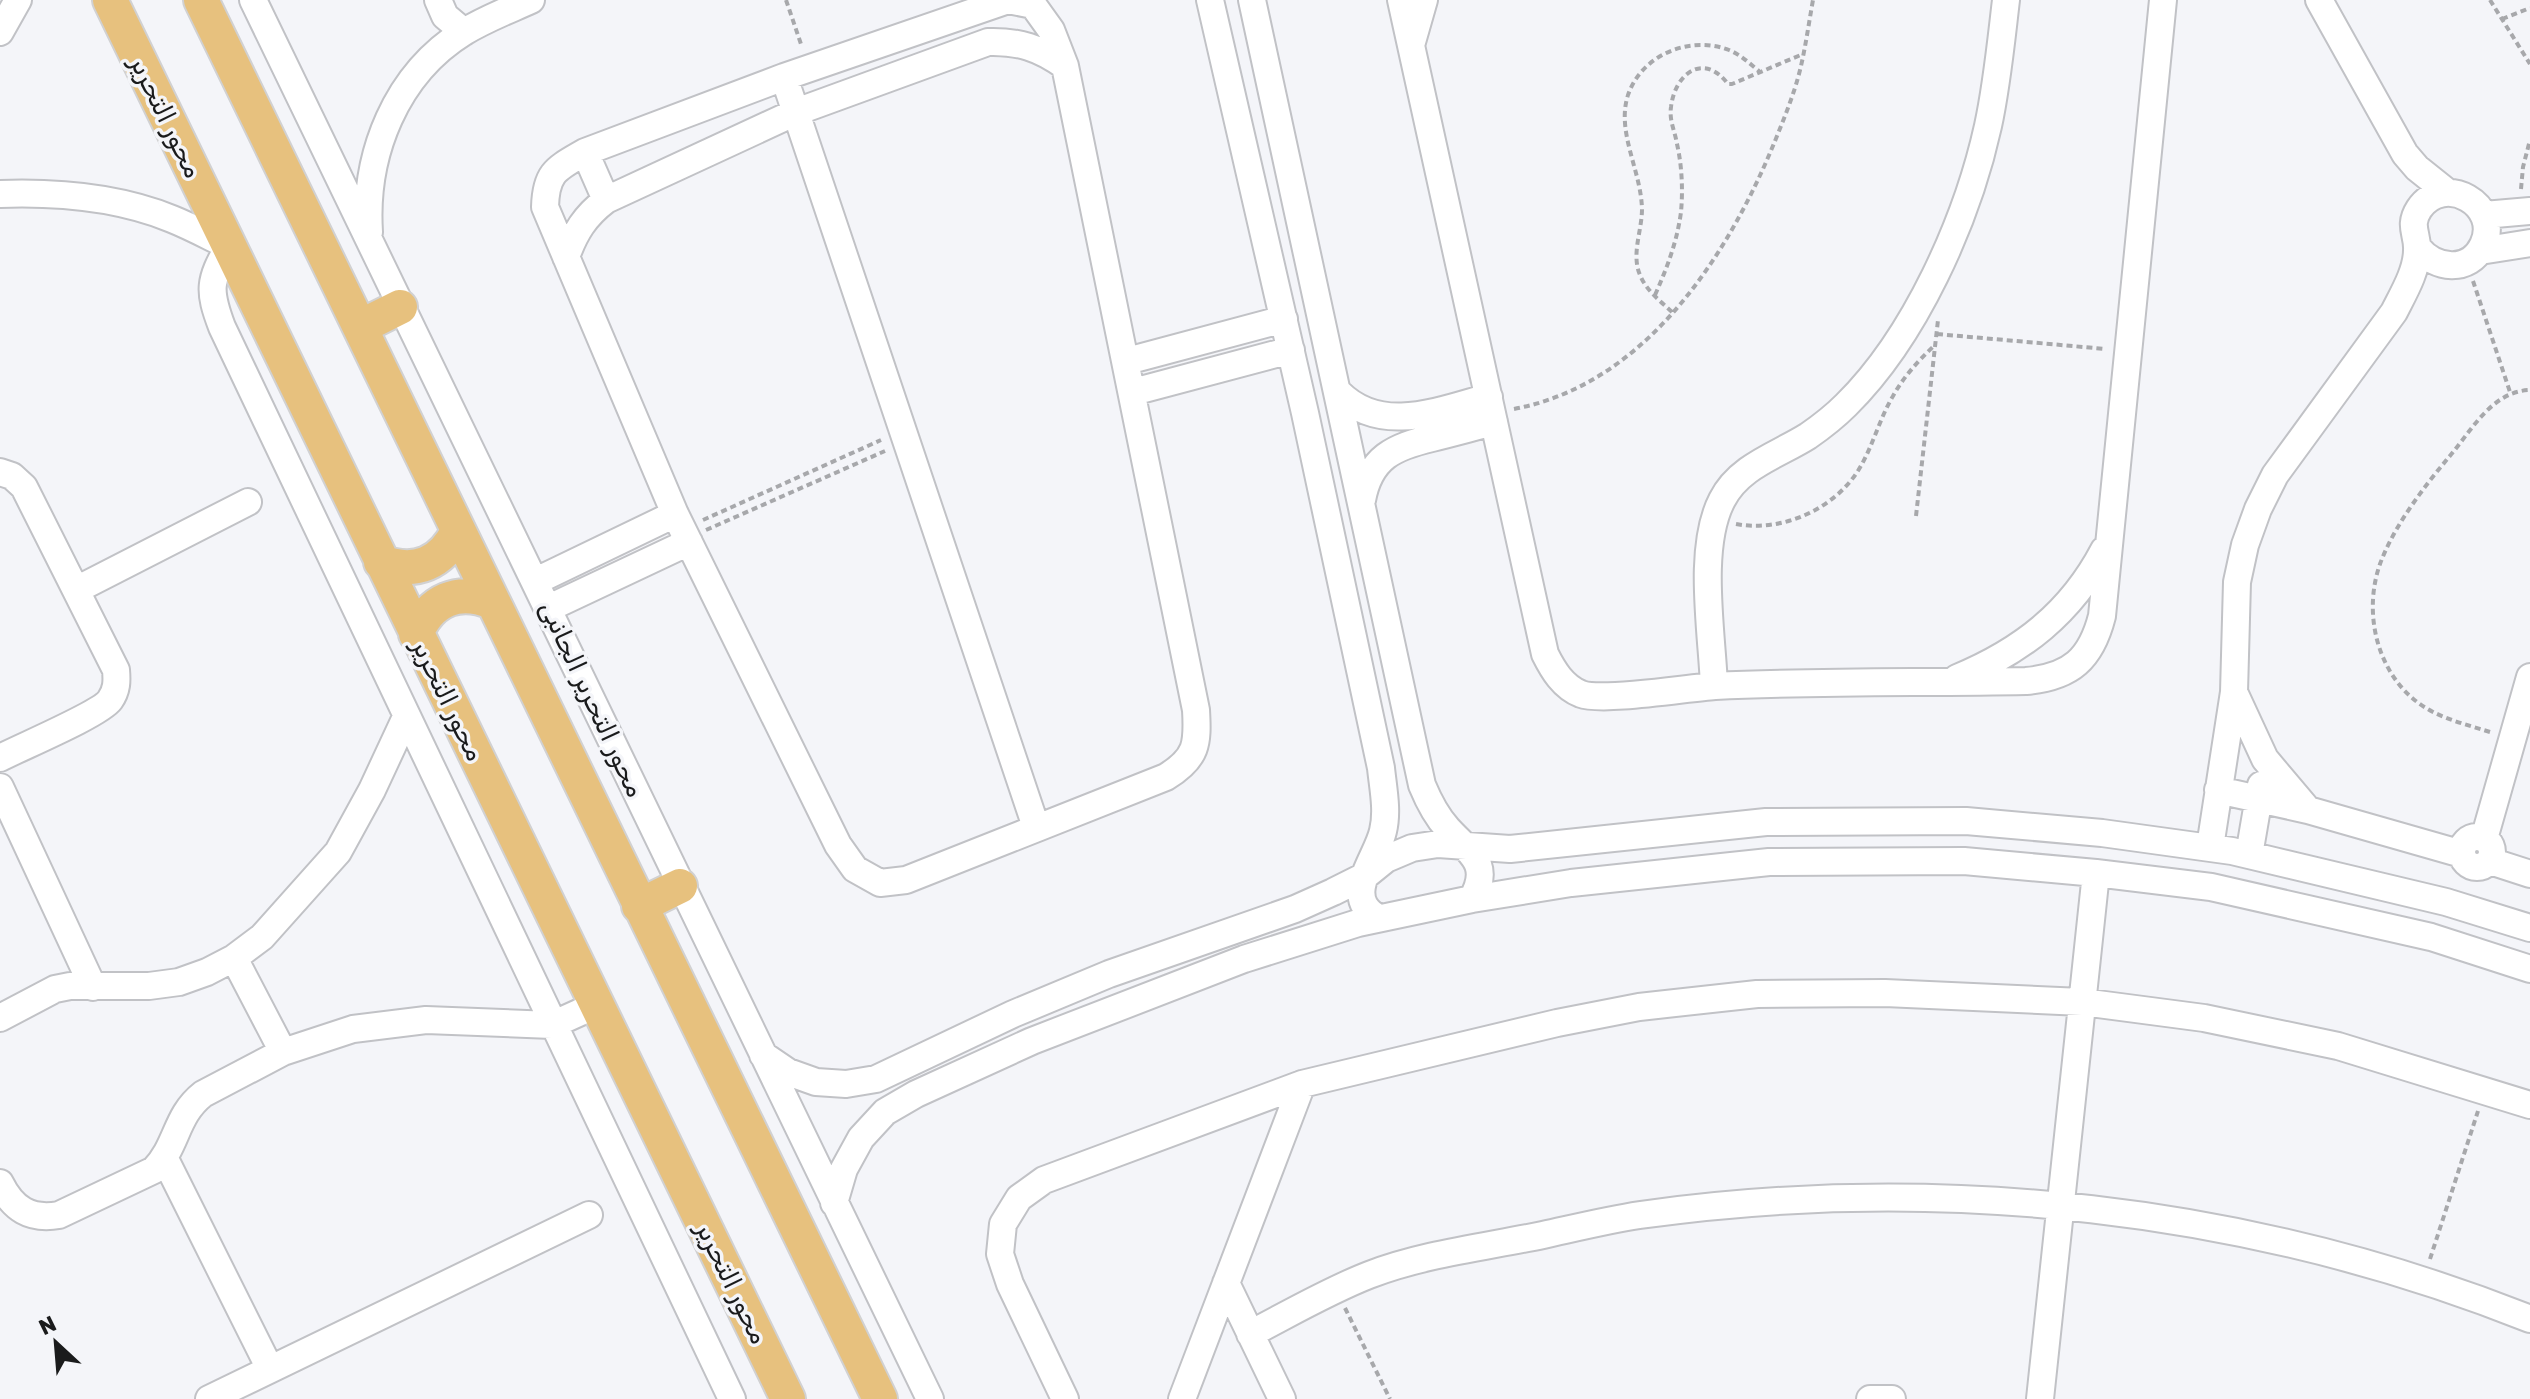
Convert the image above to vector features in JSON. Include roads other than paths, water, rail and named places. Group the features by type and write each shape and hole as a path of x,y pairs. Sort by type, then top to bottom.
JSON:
{"main road":[{"name":"محور التحرير","path":"110,0 788,1399"},
{"path":"201,0 880,1399"},
{"path":"360,327 400,307"},
{"path":"381,562 396,568 412,569 428,565 451,545 458,531"},
{"path":"416,634 422,619 432,607 445,599 461,595 477,596 492,602"},
{"path":"639,906 680,886"}],"street":[{"path":"0,32 18,0"},
{"name":"محور التحرير الجانبى","path":"253,0 930,1399"},
{"path":"438,0 445,16 464,32"},
{"path":"369,244 367,203 372,163 385,124 405,89 432,58 464,32 531,0"},
{"path":"1008,0 1033,5 1051,30 1065,66 1196,710 1198,741 1186,765 1166,777 906,880 880,883 855,869 838,845 683,531 545,207 545,186 558,168 585,152 809,68 977,11 1008,0"},
{"path":"1210,0 1291,350 1381,768 1384,827 1377,853 1360,884 1360,895 1368,910 1379,918"},
{"path":"1252,0 1422,785 1431,806 1474,855 1480,877 1472,899"},
{"path":"1401,0 1545,654 1553,670 1566,684 1582,694 1602,696 1714,686 2048,679 2068,670 2085,656 2097,638 2102,616 2163,0"},
{"path":"1411,45 1424,0"},
{"path":"1714,686 1707,547 1722,499 1737,479 1766,458 1808,436 1845,406 1876,370 1927,289 1963,207 1980,154 1998,74 2006,0"},
{"path":"2319,0 2405,154 2447,192 2469,197 2484,215 2487,227 2485,239 2467,259 2394,312"},
{"path":"977,11 988,42"},
{"path":"566,257 574,234 587,215 606,200 796,112 988,42 1029,46 1065,66"},
{"path":"784,77 1036,827"},
{"path":"585,152 606,200"},
{"path":"2210,847 2234,692 2237,582 2245,545 2275,475 2394,312 2409,281 2418,248 2413,228 2413,185 2405,154"},
{"path":"0,194 44,192 109,201 171,219 229,246 214,272 211,300 723,1395"},
{"path":"2415,217 2427,200 2447,192"},
{"path":"2484,215 2525,211"},
{"path":"2418,248 2433,262 2467,259 2530,243"},
{"path":"1127,361 1284,319"},
{"path":"1133,392 1291,350"},
{"path":"1339,393 1360,410 1386,417 1492,411"},
{"path":"1362,503 1371,472 1393,450 1492,411"},
{"path":"0,472 12,476 24,487 116,670 116,689 105,706 0,758"},
{"path":"76,590 248,502"},
{"path":"536,581 683,531"},
{"path":"549,608 683,531"},
{"path":"1946,683 2004,657 2031,639 2055,618 2085,582 2110,540"},
{"path":"2218,790 2308,810 2462,854 2473,867 2485,866 2512,739 2530,677"},
{"path":"2234,692 2265,759 2308,810"},
{"path":"0,1018 55,989 179,982 234,958 262,937 338,852 372,790 406,717"},
{"path":"2225,748 2265,759"},
{"path":"2249,855 2265,759"},
{"path":"0,787 93,987"},
{"path":"763,1055 788,1072 816,1082 846,1084 876,1079 1095,980 1295,909 1365,876 1386,859 1412,848 1438,844 1541,848 1673,830 1766,822 1894,820 1997,823 2210,847 2446,902 2530,928"},
{"path":"2487,850 2530,874"},
{"path":"834,1203 844,1169 861,1138 885,1112 916,1094 1032,1041 1230,964 1379,918 1571,883 1769,862 1964,861 2211,887 2431,937 2530,969"},
{"path":"2040,1399 2096,873"},
{"path":"234,958 283,1052"},
{"path":"1065,1399 1010,1284 1000,1254 1003,1224 1019,1198 1044,1180 1302,1084 1557,1023 1639,1007 1757,994 1885,993 2082,1002 2204,1018 2338,1046 2530,1105"},
{"path":"0,1183 14,1206 28,1215 43,1218 59,1215 154,1170 173,1145 182,1115 191,1103 283,1052 329,1036 389,1023 426,1020 552,1025 596,1005"},
{"path":"902,1065 916,1094"},
{"path":"1182,1399 1302,1084"},
{"path":"165,1159 270,1369"},
{"path":"1250,1334 1368,1275 1432,1258 1637,1216 1811,1199 1913,1196 2061,1206 2198,1224 2304,1248 2422,1280 2530,1319"},
{"path":"209,1399 589,1215"},
{"path":"1226,1283 1282,1399"},
{"path":"1870,1399 1892,1399"}]}
